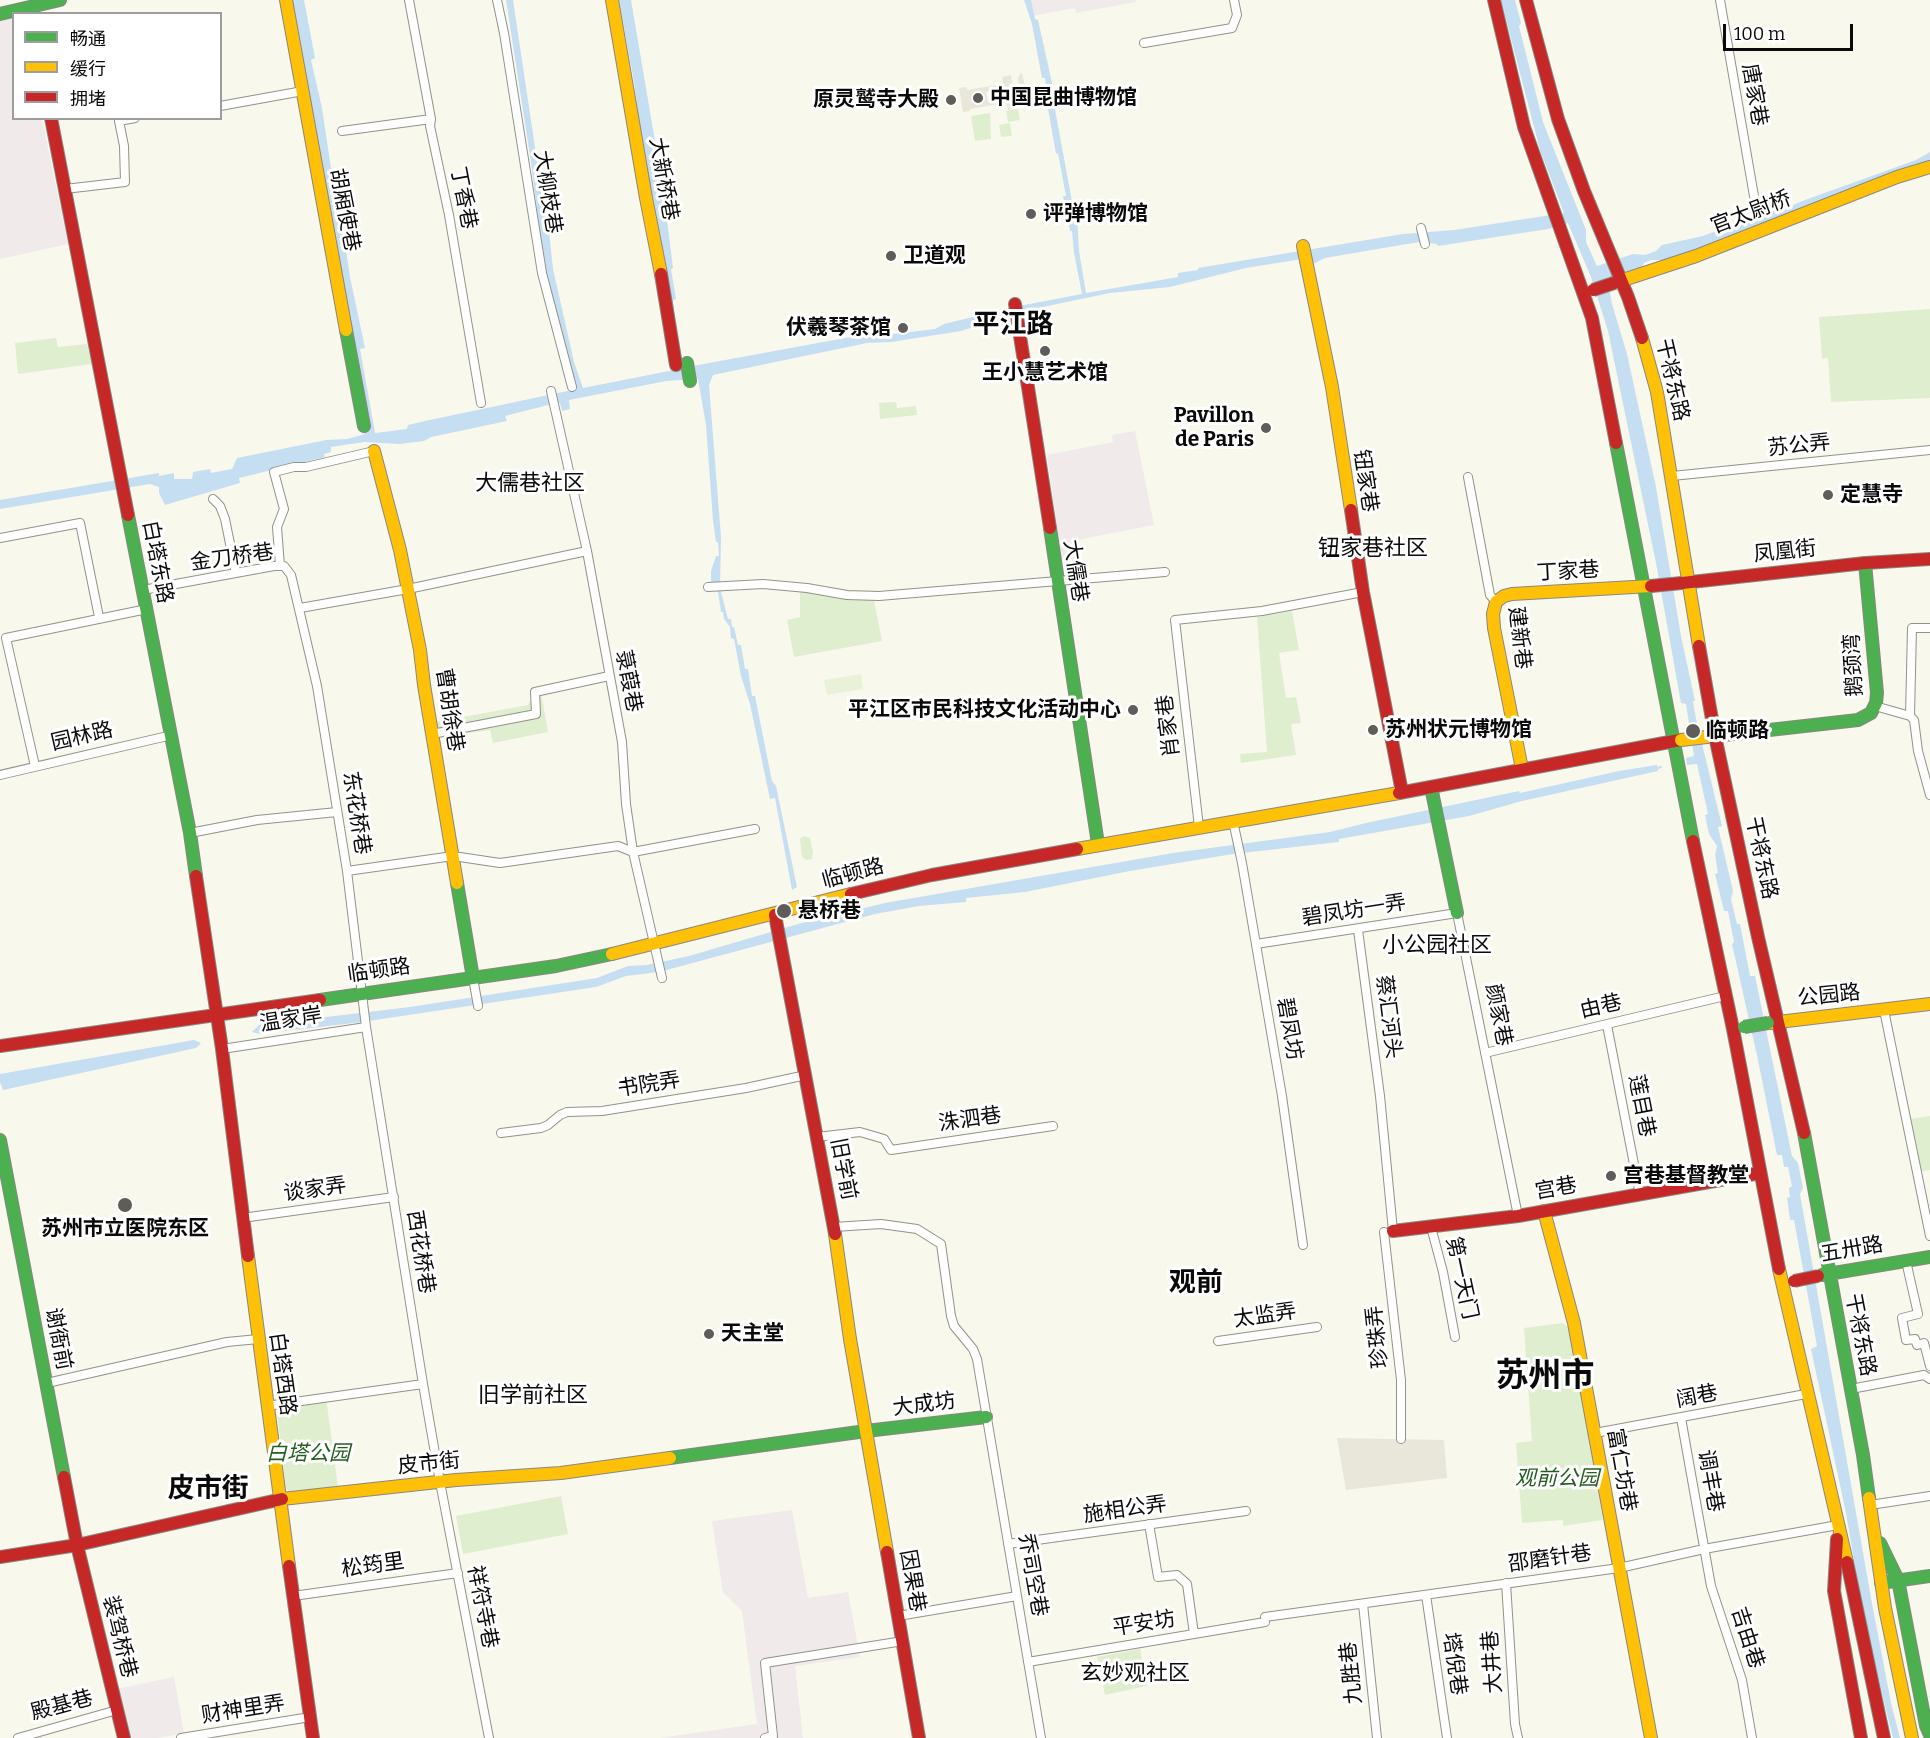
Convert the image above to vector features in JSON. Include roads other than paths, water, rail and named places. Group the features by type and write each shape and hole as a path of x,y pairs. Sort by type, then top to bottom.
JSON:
{"main road":[{"path":"0,14 60,0"},
{"name":"胡厢使巷","path":"286,0 364,426"},
{"name":"大新桥巷","path":"612,0 663,282 690,381"},
{"path":"1494,0 1524,127 1560,229 1589,292 1596,338 1677,740 1677,764 1725,996 1738,1028 1760,1173 1788,1282 1806,1394 1854,1588 1884,1738"},
{"name":"干将东路","path":"1526,0 1558,119 1577,174 1643,340 1655,384 1672,476 1684,582 1711,737 1772,1022 1809,1157 1823,1275 1851,1389 1885,1608 1912,1738"},
{"name":"白塔东路","path":"51,120 172,735 190,834 217,1014"},
{"name":"官太尉桥","path":"1589,292 1618,280 1696,256 1897,177 1930,167"},
{"name":"钮家巷","path":"1305,252 1332,387 1363,592 1402,792"},
{"name":"大儒巷","path":"1015,307 1098,844"},
{"name":"曹胡徐巷","path":"374,451 408,589 420,650 472,978"},
{"name":"凤凰街","path":"1647,587 1930,559"},
{"name":"凤凰街","path":"1866,566 1930,565"},
{"name":"鹅颈湾","path":"1711,737 1858,720 1868,715 1875,706 1876,687 1866,566"},
{"name":"丁家巷","path":"1496,602 1512,594 1647,587"},
{"name":"建新巷","path":"1496,602 1493,614 1494,628 1522,769"},
{"name":"临顿路","path":"0,1046 566,964 776,921 901,882 1098,844 1431,787 1677,740 1711,737"},
{"name":"颜家巷","path":"1431,787 1457,913"},
{"name":"旧学前","path":"776,921 834,1227 866,1431"},
{"name":"公园路","path":"1738,1028 1930,1004"},
{"name":"白塔西路","path":"217,1014 266,1406 314,1738"},
{"name":"谢衙前","path":"0,1140 77,1545"},
{"name":"宫巷","path":"1389,1232 1518,1216 1760,1173"},
{"name":"富仁坊巷","path":"1544,1211 1574,1323 1651,1738"},
{"name":"五卅路","path":"1788,1282 1930,1257"},
{"name":"大成坊","path":"866,1431 986,1417"},
{"name":"皮市街","path":"0,1557 77,1545 279,1499 440,1482 561,1473 866,1431"},
{"name":"因果巷","path":"866,1431 919,1738"},
{"path":"1838,1525 1834,1592 1861,1738"},
{"path":"1874,1531 1898,1580 1926,1726 1930,1735"},
{"name":"装驾桥巷","path":"77,1545 124,1738"},
{"path":"1881,1583 1930,1576"}],"street":[{"name":"丁香巷","path":"409,0 481,403"},
{"name":"大柳枝巷","path":"497,0 542,273 572,387"},
{"path":"1144,43 1232,28 1237,15 1234,0"},
{"name":"唐家巷","path":"1720,0 1754,196"},
{"path":"222,106 303,91"},
{"path":"342,131 431,119"},
{"path":"64,189 125,182 124,146 119,121 124,120"},
{"path":"1422,230 1425,244"},
{"name":"菉葭巷","path":"551,392 587,551 622,742 626,804 633,852 661,976"},
{"name":"苏公弄","path":"1672,476 1930,450"},
{"path":"280,566 277,527 284,508 274,472 374,451"},
{"name":"建新巷","path":"1468,477 1490,595 1496,602"},
{"path":"213,499 220,506 225,519 236,573"},
{"path":"0,538 80,523 99,617"},
{"path":"300,608 408,589 587,551"},
{"name":"金刀桥巷","path":"142,590 284,566 291,575 300,608"},
{"path":"710,587 763,584 857,596 928,593 1165,572"},
{"name":"肖家巷","path":"1199,827 1175,620 1262,611 1363,592"},
{"name":"东花桥巷","path":"300,608 317,686 347,871 366,1025"},
{"path":"34,766 6,638 99,617 147,609"},
{"path":"1910,716 1912,628 1930,628"},
{"path":"432,734 536,714 535,692 609,676"},
{"path":"1875,706 1910,716 1914,720 1918,751 1927,774 1930,795"},
{"name":"园林路","path":"0,775 172,735"},
{"path":"190,834 257,820 337,812"},
{"name":"碧凤坊","path":"1233,821 1285,1115 1304,1245"},
{"path":"347,871 453,856 500,863 618,846 633,852 755,829"},
{"name":"碧凤坊一弄","path":"1256,944 1457,913"},
{"name":"颜家巷","path":"1457,913 1518,1216"},
{"name":"蔡汇河头","path":"1358,930 1377,1073"},
{"path":"472,978 478,1006"},
{"name":"由巷","path":"1485,1053 1725,996"},
{"path":"1884,1010 1930,1236"},
{"name":"莲目巷","path":"1607,1024 1640,1195"},
{"name":"温家岸","path":"222,1049 366,1025"},
{"name":"西花桥巷","path":"366,1025 440,1482"},
{"name":"珍珠弄","path":"1377,1073 1401,1380 1401,1439"},
{"name":"书院弄","path":"501,1133 541,1128 567,1112 602,1111 746,1088 806,1075"},
{"name":"洙泗巷","path":"817,1137 860,1132 884,1139 891,1149 1053,1126"},
{"name":"谈家弄","path":"242,1218 394,1197"},
{"name":"乔司空巷","path":"834,1227 881,1224 917,1229 941,1244 954,1326 973,1349 976,1359 1041,1738"},
{"name":"第一天门","path":"1431,1227 1455,1337"},
{"path":"1906,1261 1918,1314 1902,1318 1906,1340 1915,1339 1917,1345 1924,1343 1930,1366"},
{"name":"太监弄","path":"1218,1341 1317,1327"},
{"path":"47,1383 227,1342 258,1339"},
{"path":"1851,1389 1924,1375 1930,1378"},
{"path":"266,1406 423,1384"},
{"name":"阔巷","path":"1595,1433 1806,1394"},
{"name":"调丰巷","path":"1681,1418 1704,1549"},
{"name":"祥符寺巷","path":"440,1482 489,1738"},
{"path":"1870,1505 1930,1496"},
{"name":"施相公弄","path":"1008,1544 1246,1511"},
{"path":"1149,1524 1158,1577 1177,1575 1187,1584 1194,1634"},
{"name":"邵磨针巷","path":"1265,1620 1426,1594 1619,1568 1704,1549 1838,1525"},
{"name":"吉由巷","path":"1704,1549 1711,1586 1742,1680 1752,1738"},
{"name":"松筠里","path":"293,1596 458,1573"},
{"name":"大井巷","path":"1506,1583 1515,1724 1518,1738"},
{"name":"塔倪巷","path":"1426,1594 1447,1738"},
{"path":"898,1616 1017,1596"},
{"name":"九胜巷","path":"1362,1604 1377,1738"},
{"name":"平安坊","path":"1028,1662 1265,1620"},
{"path":"765,1738 773,1736 765,1663 903,1641"},
{"name":"殿基巷","path":"18,1738 117,1710"},
{"name":"财神里弄","path":"181,1738 310,1717"}],"water":[{"path":"290,0 304,0 315,58 311,60 322,108 333,182 336,182 350,277 365,348 360,349 375,433 407,429 408,425 577,389 543,260 531,162 506,0 513,0 539,174 544,177 546,192 543,193 553,269 574,362 583,388 679,369 619,0 631,0 663,188 676,299 673,300 677,341 682,368 883,331 885,335 935,329 944,324 1014,307 1082,294 1072,231 1070,231 1063,196 1066,196 1045,91 1047,91 1045,78 1042,78 1032,24 1024,0 1031,0 1035,19 1038,20 1052,83 1073,207 1077,215 1079,251 1086,293 1178,277 1178,273 1198,270 1198,268 1403,234 1454,230 1564,213 1540,150 1501,0 1515,0 1521,23 1519,26 1543,122 1586,230 1586,242 1597,266 1633,254 1645,255 1656,251 1662,245 1703,236 1777,208 1779,211 1916,160 1930,152 1930,163 1717,242 1664,260 1651,260 1644,263 1642,267 1607,278 1627,354 1656,487 1681,636 1695,701 1693,701 1696,719 1722,826 1718,827 1733,891 1731,899 1737,924 1740,924 1750,976 1755,976 1792,1156 1798,1163 1803,1188 1800,1194 1871,1598 1900,1738 1893,1738 1863,1613 1846,1513 1811,1349 1817,1346 1794,1220 1790,1220 1787,1198 1790,1197 1789,1188 1792,1186 1788,1167 1784,1167 1782,1155 1777,1155 1732,944 1734,942 1728,911 1724,911 1715,874 1718,873 1715,855 1717,846 1709,834 1705,815 1708,814 1697,764 1687,765 1686,758 1694,756 1686,704 1681,703 1656,563 1608,331 1591,277 1568,223 1548,229 1438,246 1420,242 1401,245 1325,258 1313,264 1308,258 1246,268 1170,287 1110,293 1014,313 1013,319 990,322 961,331 891,342 867,343 713,375 709,385 721,537 720,588 728,619 731,619 738,645 741,645 752,696 755,696 797,887 792,890 775,798 770,799 734,639 731,638 730,627 721,612 718,592 711,584 711,571 716,556 719,556 713,521 706,425 698,379 666,381 569,400 570,409 562,411 560,403 556,403 505,416 507,421 431,437 424,441 399,444 364,442 331,447 331,452 324,454 325,457 239,478 240,483 165,505 159,493 159,487 150,484 0,509 0,500 159,473 159,476 174,473 174,479 192,479 193,472 210,469 211,473 232,469 237,458 326,440 347,439 362,435 367,431 302,52"},
{"path":"1657,765 1658,771 1522,801 1469,816 1339,839 1339,842 1233,854 1025,892 966,898 966,902 919,906 875,914 659,972 626,976 596,987 362,1022 260,1034 252,1032 259,1025 410,1007 597,978 628,966 647,965 689,956 798,924 885,903 1173,853 1330,832 1519,791 1520,793"},
{"path":"194,1040 201,1043 196,1048 3,1090 0,1082 0,1074"}],"place":[{"name":"中国昆曲博物馆","path":"978,98"},
{"name":"原灵鹫寺大殿","path":"951,100"},
{"name":"评弹博物馆","path":"1031,214"},
{"name":"卫道观","path":"891,256"},
{"name":"伏羲琴茶馆","path":"903,328"},
{"name":"王小慧艺术馆","path":"1045,351"},
{"name":"Pavillon de Paris","path":"1266,428"},
{"name":"定慧寺","path":"1828,495"},
{"name":"平江区市民科技文化活动中心","path":"1133,710"},
{"name":"苏州状元博物馆","path":"1373,730"},
{"name":"临顿路","path":"1693,731"},
{"name":"悬桥巷","path":"784,911"},
{"name":"宫巷基督教堂","path":"1611,1176"},
{"name":"苏州市立医院东区","path":"125,1205"},
{"name":"天主堂","path":"709,1334"}],"district":[{"name":"平江路","path":"1013,325"},
{"name":"大儒巷社区","path":"530,484"},
{"name":"钮家巷社区","path":"1373,549"},
{"name":"小公园社区","path":"1437,946"},
{"name":"观前","path":"1196,1283"},
{"name":"苏州市","path":"1545,1377"},
{"name":"旧学前社区","path":"533,1396"},
{"name":"皮市街","path":"208,1489"},
{"name":"玄妙观社区","path":"1135,1674"}],"park label":[{"name":"白塔公园","path":"308,1454"},
{"name":"观前公园","path":"1557,1479"}]}
